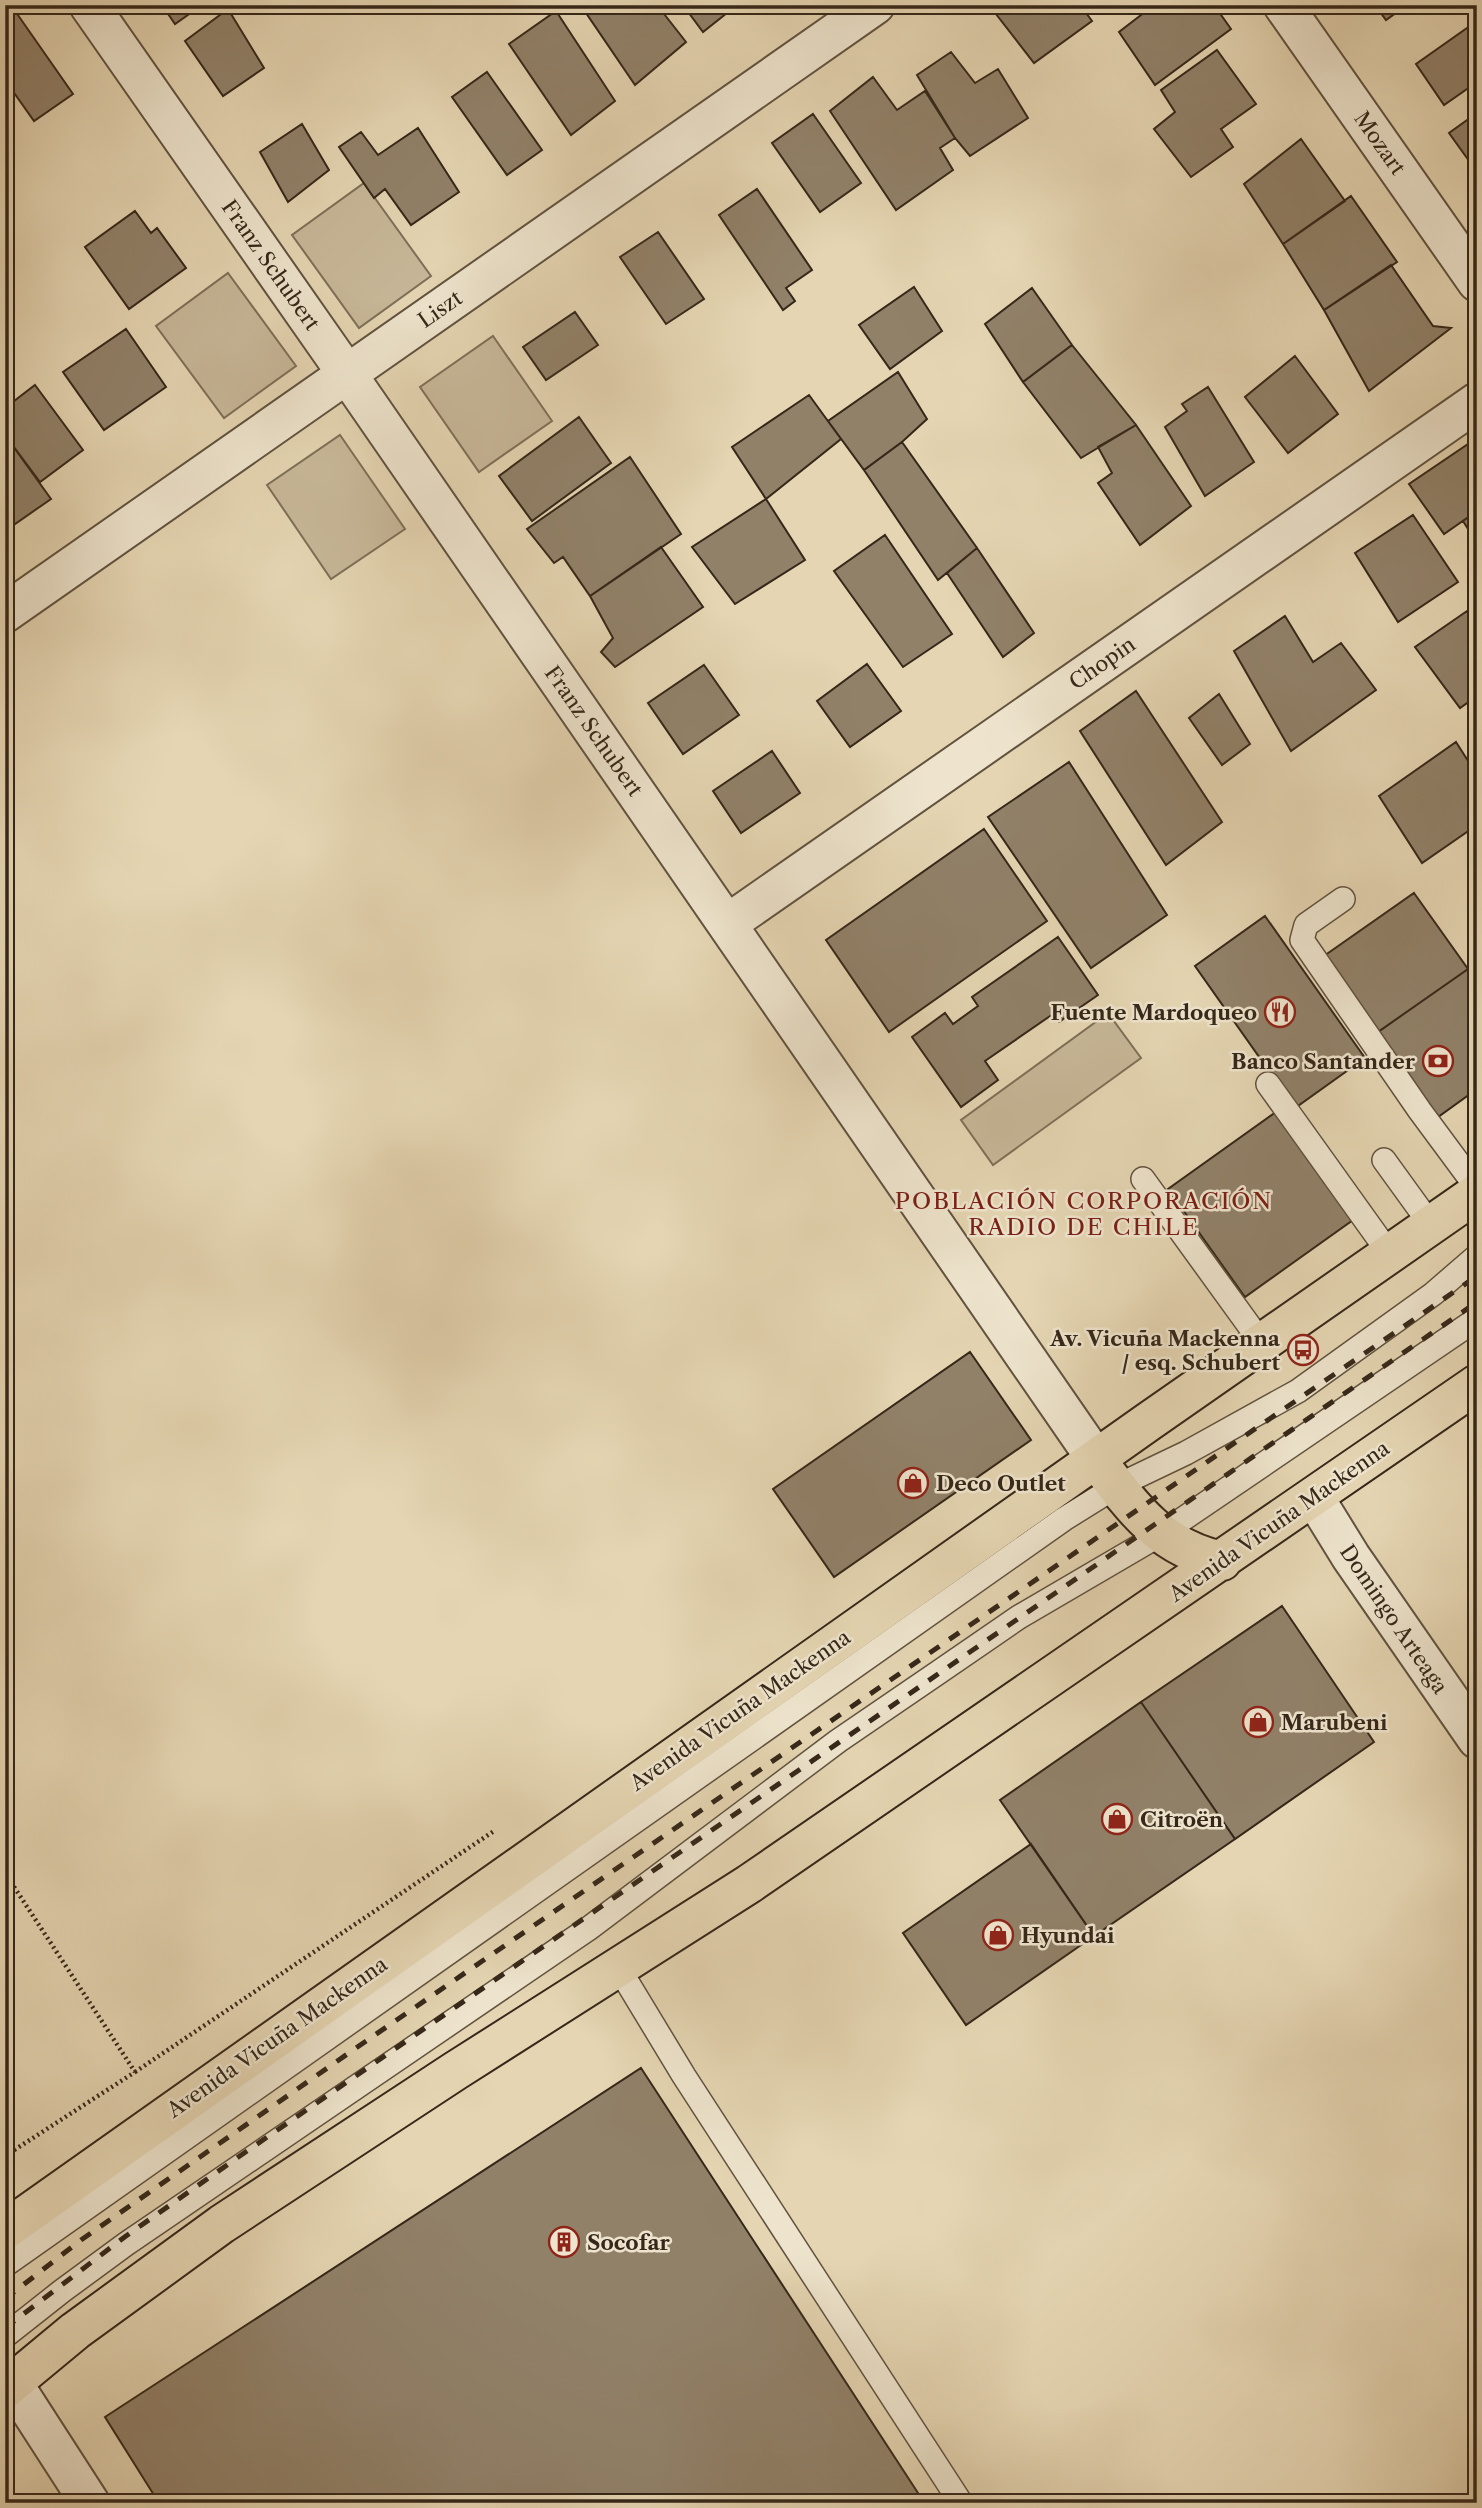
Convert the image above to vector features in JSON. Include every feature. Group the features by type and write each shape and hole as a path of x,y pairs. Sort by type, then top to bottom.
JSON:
{"main road":[{"name":"Avenida Vicuña Mackenna","path":"5,2230 1106,1472 1261,1342 1477,1191"},
{"name":"Avenida Vicuña Mackenna","path":"9,2385 75,2331 222,2224 814,1840 1477,1384"},
{"path":"1106,1472 1137,1512 1161,1534 1202,1556 1222,1561"}],"street":[{"name":"Franz Schubert","path":"89,5 1106,1472"},
{"name":"Liszt","path":"5,613 875,5"},
{"name":"Mozart","path":"1283,5 1477,282"},
{"name":"Chopin","path":"727,924 1477,402"},
{"name":"Domingo Arteaga","path":"1314,1497 1351,1557 1477,1739"},
{"path":"9,2385 90,2503"}],"lane":[{"path":"1343,899 1306,925 1302,940 1477,1191"},
{"path":"1268,1084 1390,1253"},
{"path":"1384,1160 1430,1225"},
{"path":"1143,1179 1261,1342"},
{"path":"5,2265 1041,1535 1106,1472 1186,1452 1298,1391 1433,1294 1477,1256"},
{"path":"5,2336 127,2244 588,1929 849,1733 1020,1617 1161,1534 1477,1319"},
{"path":"618,1968 684,2076 961,2503"}],"path":[{"path":"5,1873 135,2072 5,2156"}],"shaded area":[{"path":"364,183 431,276 359,328 292,235"},
{"path":"228,273 296,366 224,418 156,326"},
{"path":"493,336 552,421 479,472 420,387"},
{"path":"340,435 405,529 331,579 267,485"},
{"path":"1108,1013 1141,1058 993,1165 961,1120"}],"building":[{"path":"162,5 202,5 175,24"},
{"path":"657,5 686,42 635,85 582,7"},
{"path":"683,5 737,5 703,32"},
{"path":"989,5 1080,5 1092,21 1034,63"},
{"path":"1154,5 1214,5 1231,29 1155,85 1119,32"},
{"path":"1375,5 1407,5 1386,20"},
{"path":"13,8 73,94 34,121 5,80 5,14"},
{"path":"228,9 264,68 223,96 185,41"},
{"path":"556,11 615,101 571,135 509,44"},
{"path":"1477,21 1477,82 1444,105 1416,64"},
{"path":"1217,50 1256,104 1221,129 1233,147 1191,177 1154,129 1175,112 1161,90"},
{"path":"951,52 975,83 998,69 1028,118 970,156 955,138 917,75"},
{"path":"487,72 542,150 507,175 452,97"},
{"path":"873,77 897,110 925,91 955,138 940,148 953,170 896,210 830,111"},
{"path":"1477,113 1477,172 1449,133"},
{"path":"813,114 861,183 820,212 772,143"},
{"path":"302,124 329,170 288,202 260,152"},
{"path":"418,128 459,192 411,225 385,189 374,198 339,147 361,132 378,155"},
{"path":"1301,139 1345,201 1283,244 1244,184"},
{"path":"757,189 812,270 786,288 795,301 783,310 719,215"},
{"path":"1351,196 1397,262 1324,310 1283,244"},
{"path":"135,211 151,233 157,228 186,268 129,309 85,247"},
{"path":"658,232 704,299 666,324 620,257"},
{"path":"1391,265 1433,326 1451,328 1369,391 1324,310"},
{"path":"914,287 942,331 890,369 859,325"},
{"path":"1032,288 1072,345 1023,382 985,324"},
{"path":"575,312 598,345 546,380 523,347"},
{"path":"126,329 166,387 104,430 63,372"},
{"path":"1072,345 1136,425 1081,458 1023,382"},
{"path":"1295,356 1338,414 1288,453 1245,397"},
{"path":"898,372 927,419 902,442 864,470 828,421"},
{"path":"35,385 83,450 40,482 5,435 5,408"},
{"path":"1208,387 1254,462 1205,496 1165,427 1187,411 1182,404"},
{"path":"809,395 841,439 766,499 732,447"},
{"path":"579,417 611,463 532,521 499,476"},
{"path":"1136,425 1191,506 1140,545 1098,483 1112,473 1098,447"},
{"path":"5,435 51,499 5,531"},
{"path":"1477,438 1477,511 1444,534 1409,484"},
{"path":"902,442 977,548 938,580 864,470"},
{"path":"630,457 681,534 590,596 563,557 554,563 527,529"},
{"path":"766,499 805,560 735,604 692,547"},
{"path":"1477,511 1477,543 1463,521"},
{"path":"1413,515 1458,582 1398,622 1355,553"},
{"path":"885,535 952,634 903,667 834,571"},
{"path":"661,547 703,607 615,667 601,652 613,638 590,596"},
{"path":"977,548 1034,633 1003,657 947,573"},
{"path":"1467,611 1477,624 1477,634 1468,641 1477,655 1477,696 1460,708 1415,647"},
{"path":"1285,616 1313,662 1341,643 1376,690 1291,751 1234,651"},
{"path":"867,664 901,711 850,747 817,701"},
{"path":"704,665 739,715 683,754 648,703"},
{"path":"1136,691 1222,822 1166,865 1080,731"},
{"path":"1219,694 1250,744 1222,765 1189,718"},
{"path":"1456,742 1477,775 1477,825 1422,863 1379,796"},
{"path":"772,751 800,793 741,833 713,791"},
{"path":"1069,762 1167,915 1091,968 988,817"},
{"path":"984,829 1047,921 889,1032 826,940"},
{"path":"1414,893 1468,969 1378,1032 1324,956"},
{"name":"Fuente Mardoqueo","path":"1265,916 1365,1058 1295,1108 1195,966"},
{"path":"1058,937 1098,995 1059,1022 1053,1014 985,1061 998,1080 961,1107 912,1037 945,1013 953,1024 978,1006 972,997"},
{"name":"Banco Santander","path":"1468,969 1477,981 1477,1089 1438,1117 1378,1032"},
{"path":"1276,1112 1353,1220 1245,1297 1168,1189"},
{"path":"970,1352 1031,1440 834,1577 773,1489"},
{"name":"Marubeni","path":"1282,1606 1374,1742 1235,1839 1141,1702"},
{"name":"Citroën","path":"1141,1702 1235,1839 1094,1936 1000,1800"},
{"name":"Hyundai","path":"1031,1844 1094,1936 966,2025 903,1933"},
{"name":"Socofar","path":"641,2068 918,2493 904,2503 159,2503 105,2417"}],"railway":[{"path":"5,2299 81,2240 356,2048 1477,1276"},
{"path":"5,2328 126,2236 247,2151 1477,1302"}],"place":[{"name":"Fuente Mardoqueo","path":"1280,1012"},
{"name":"Banco Santander","path":"1438,1061"},
{"name":"Av. Vicuña Mackenna / esq. Schubert","path":"1303,1350"},
{"name":"Deco Outlet","path":"913,1483"},
{"name":"Marubeni","path":"1258,1722"},
{"name":"Citroën","path":"1117,1819"},
{"name":"Hyundai","path":"998,1935"},
{"name":"Socofar","path":"564,2242"}],"district":[{"name":"POBLACIÓN CORPORACIÓN RADIO DE CHILE","path":"1084,1214"}]}
